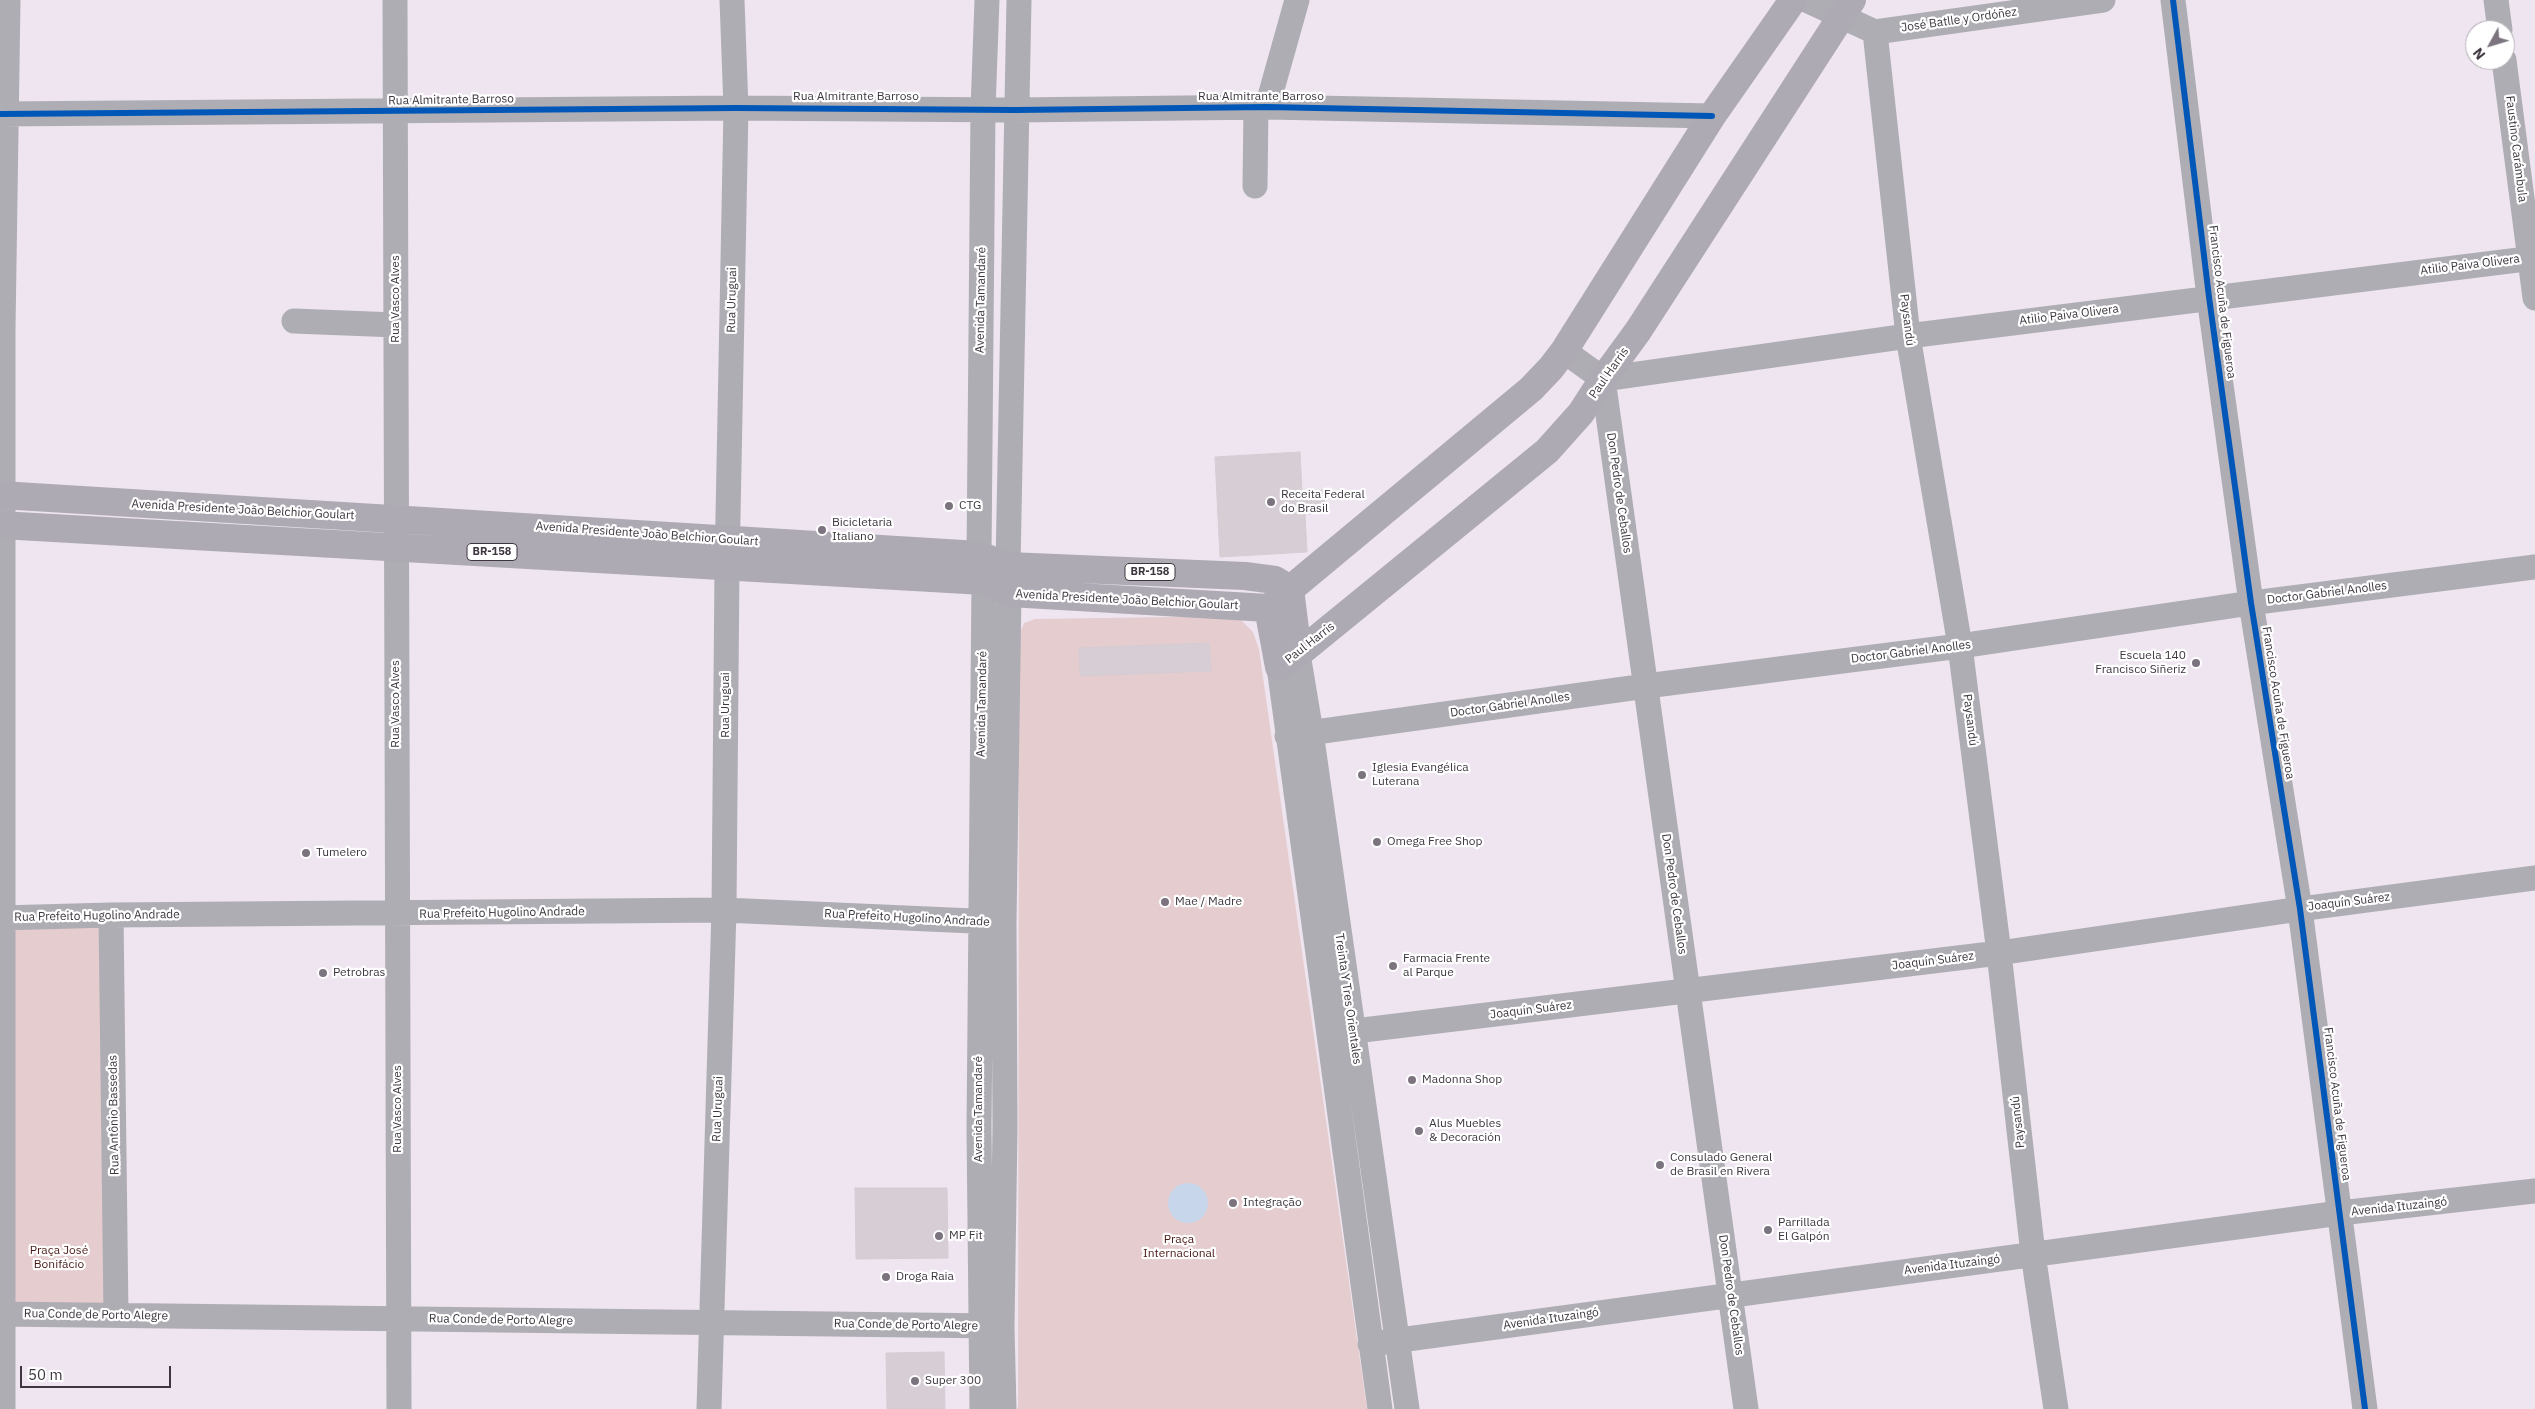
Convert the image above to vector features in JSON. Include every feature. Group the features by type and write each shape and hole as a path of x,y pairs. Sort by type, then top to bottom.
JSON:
{"highway":[{"path":"1288,661 1268,608 1531,389 1564,351 1712,116 1793,0"},
{"name":"Paul Harris","path":"1288,661 1548,451 1581,413 1638,331 1847,9"},
{"name":"Avenida Presidente João Belchior Goulart","path":"2,495 395,518 984,581 1009,593 1268,608"},
{"name":"Avenida Presidente João Belchior Goulart","path":"2,525 395,547 727,554 978,555 1008,566 1245,576 1275,580 1290,590"},
{"name":"Treinta Y Tres Orientales","path":"1288,661 1290,590"}],"street":[{"path":"3,1409 2,330 4,114 8,0"},
{"name":"Rua Vasco Alves","path":"395,0 395,547 399,1409"},
{"name":"Rua Uruguai","path":"710,1409 724,910 727,554 736,108 732,0"},
{"name":"Avenida Tamandaré","path":"982,1409 991,1326 1005,1128 992,922 984,581 978,555 983,108 987,0"},
{"name":"Avenida Tamandaré","path":"992,922 1009,593 1019,0"},
{"path":"1255,186 1262,107 1297,0"},
{"path":"1806,0 1847,9 1875,32"},
{"name":"José Batlle y Ordóñez","path":"1875,32 2104,0"},
{"name":"Francisco Acuña de Figueroa","path":"2174,0 2209,297 2251,602 2300,908 2365,1409"},
{"path":"2496,0 2499,20"},
{"name":"Paysandú","path":"1875,32 1908,336 1960,646 1999,953 2033,1254 2056,1409"},
{"name":"Faustino Carámbula","path":"2505,70 2532,258 2535,298"},
{"name":"Rua Almitrante Barroso","path":"4,114 736,108 983,108 1016,110 1262,107 1712,116"},
{"name":"Atilio Paiva Olivera","path":"1603,379 1908,336 2532,258"},
{"path":"294,321 396,324"},
{"path":"1564,351 1603,379"},
{"name":"Don Pedro de Ceballos","path":"1603,379 1746,1409"},
{"name":"Doctor Gabriel Anolles","path":"1299,734 1646,686 1960,646 2251,602 2535,567"},
{"name":"Treinta Y Tres Orientales","path":"1288,661 1341,1033 1397,1340 1407,1409"},
{"name":"Joaquín Suárez","path":"1341,1033 1999,953 2300,908 2535,878"},
{"name":"Rua Prefeito Hugolino Andrade","path":"2,918 111,915 724,910 992,922"},
{"name":"Rua Antônio Bassedas","path":"111,915 116,1315"},
{"name":"Treinta Y Tres Orientales","path":"1341,1033 1370,1344 1380,1409"},
{"name":"Avenida Ituzaingó","path":"1370,1344 2340,1213 2535,1192"},
{"name":"Rua Conde de Porto Alegre","path":"2,1314 991,1326"},
{"name":"Avenida Tamandaré","path":"991,1326 1004,1409"}],"green space":[{"name":"Praça Internacional","path":"1237,616 1253,632 1259,649 1367,1409 1018,1409 1019,635 1024,623 1035,619"},
{"name":"Praça José Bonifácio","path":"111,915 116,1315 3,1314 3,918"}],"water":[{"path":"1192,1183 1199,1186 1205,1192 1208,1203 1207,1211 1199,1220 1192,1223 1184,1223 1177,1220 1169,1211 1168,1199 1171,1192 1180,1184"}],"building":[{"name":"Receita Federal do Brasil","path":"1300,452 1302,491 1324,490 1325,513 1305,514 1307,552 1220,557 1215,457"},
{"path":"1209,643 1211,671 1080,676 1079,648"},
{"path":"855,1188 947,1188 948,1258 856,1259"},
{"name":"Super 300","path":"944,1352 945,1409 887,1409 886,1353"}],"cycle path":[{"path":"2173,0 2209,297 2251,603 2300,909 2365,1409"},
{"path":"0,114 736,108 1016,110 1267,107 1712,116"}],"place":[{"name":"Receita Federal do Brasil","path":"1271,502"},
{"name":"CTG","path":"949,506"},
{"name":"Bicicletaria Italiano","path":"822,530"},
{"name":"Escuela 140 Francisco Siñeriz","path":"2196,663"},
{"name":"Iglesia Evangélica Luterana","path":"1362,775"},
{"name":"Omega Free Shop","path":"1377,842"},
{"name":"Tumelero","path":"306,853"},
{"name":"Mae / Madre","path":"1165,902"},
{"name":"Farmacia Frente al Parque","path":"1393,966"},
{"name":"Petrobras","path":"323,973"},
{"name":"Madonna Shop","path":"1412,1080"},
{"name":"Alus Muebles & Decoración","path":"1419,1131"},
{"name":"Consulado General de Brasil en Rivera","path":"1660,1165"},
{"name":"Integração","path":"1233,1203"},
{"name":"Parrillada El Galpón","path":"1768,1230"},
{"name":"MP Fit","path":"939,1236"},
{"name":"Droga Raia","path":"886,1277"},
{"name":"Super 300","path":"915,1381"}]}
